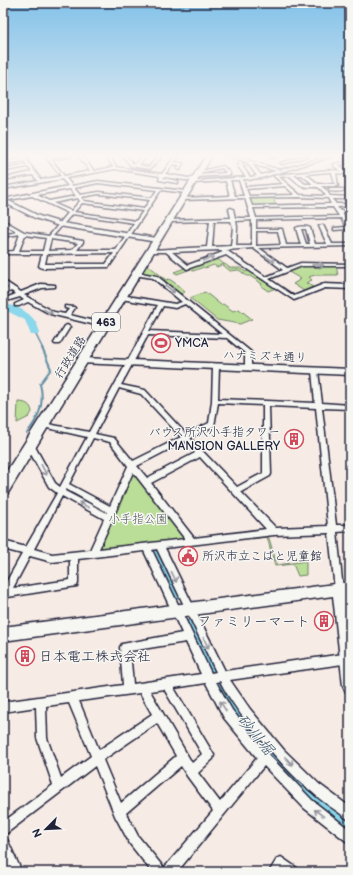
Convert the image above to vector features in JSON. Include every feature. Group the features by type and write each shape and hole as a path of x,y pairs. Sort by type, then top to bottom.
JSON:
{"highway":[{"name":"行政道路","path":"3,489 183,197"}],"street":[{"path":"3,200 18,197"},
{"path":"38,197 71,213 137,222"},
{"path":"49,202 74,197"},
{"path":"78,197 81,202"},
{"path":"102,274 153,199 134,197"},
{"path":"205,197 256,197"},
{"path":"247,197 254,219 254,247"},
{"path":"323,197 350,198"},
{"path":"328,197 350,229"},
{"path":"3,200 37,217 61,225 157,240"},
{"path":"81,202 145,210"},
{"path":"81,202 50,237 42,266 107,266"},
{"path":"251,207 350,205"},
{"path":"231,209 235,227 233,248"},
{"path":"168,221 341,216 350,212"},
{"path":"341,216 350,220"},
{"path":"209,249 212,220"},
{"path":"4,222 23,232 81,242 74,251"},
{"path":"321,226 330,245"},
{"path":"304,246 298,228 308,228 313,246"},
{"path":"336,229 350,229"},
{"path":"254,230 280,230 284,246"},
{"path":"3,236 23,232"},
{"path":"16,252 23,232"},
{"path":"151,251 284,246 350,246"},
{"path":"254,247 287,270"},
{"path":"220,248 294,298 324,286 350,286"},
{"path":"167,250 188,267 226,253"},
{"path":"3,253 45,251 118,251"},
{"path":"265,279 301,264 350,265"},
{"path":"136,274 155,277 248,352 248,368"},
{"path":"4,283 28,300 52,313 104,325"},
{"path":"4,301 41,286 53,286"},
{"path":"3,293 12,288"},
{"path":"121,297 175,306 187,302"},
{"path":"17,305 28,300"},
{"path":"4,595 161,304"},
{"path":"66,317 72,308 67,307"},
{"path":"57,343 67,327"},
{"path":"146,333 228,336"},
{"name":"ハナミズキ通り","path":"82,361 350,372"},
{"path":"93,553 132,465 212,424 215,401 216,366"},
{"path":"316,371 333,528 345,589 350,686"},
{"path":"118,386 144,392 274,532"},
{"path":"215,401 350,407"},
{"path":"236,491 267,474 266,403"},
{"path":"43,425 112,440 192,541"},
{"path":"30,445 52,485 63,488 109,514"},
{"path":"146,482 201,453"},
{"path":"3,546 29,551 52,558 274,532 350,528"},
{"path":"159,545 222,676 235,699 287,760 316,788 350,814"},
{"path":"146,547 188,638 228,714 264,758 308,804 350,837"},
{"path":"4,595 74,583 74,555"},
{"path":"3,634 345,589"},
{"path":"128,689 125,647 188,638"},
{"path":"3,707 348,658"},
{"path":"166,684 209,755 191,772"},
{"path":"142,687 182,758 220,811"},
{"path":"72,697 118,812 134,840 160,872"},
{"path":"41,701 42,738 59,787"},
{"path":"3,829 96,759 158,716"},
{"path":"118,812 182,758"},
{"path":"169,872 264,758"},
{"path":"3,843 15,870 13,872"},
{"path":"275,872 281,864 293,872"}],"green space":[{"path":"273,197 276,206 253,206 249,199"},
{"path":"215,257 224,264 217,267 214,265 204,267 193,271 191,269 177,274 174,272"},
{"path":"147,264 166,280 169,279 185,292 180,294 158,276 141,273"},
{"path":"225,264 230,268 240,268 246,272 251,270 276,288 268,291 261,286 262,284 239,270 230,271 223,265"},
{"path":"301,265 336,266 338,275 315,275 309,277 312,280 306,283 313,287 304,291 293,284 301,279 287,271"},
{"path":"205,292 221,305 223,304 233,311 239,309 252,319 240,324 217,320 190,298"},
{"path":"18,402 27,404 32,412 29,417 17,423"},
{"name":"小手指公園","path":"135,473 186,537 185,539 100,550 97,547 130,474"},
{"path":"268,535 277,565 306,561 306,575 298,576 293,564 275,566 267,537 252,539"}],"water":[{"path":"150,549 156,549 180,598 174,599"},
{"path":"191,620 217,672 210,674 185,621"},
{"path":"221,681 327,803 350,820 350,830 303,794 286,776 226,706 213,682"}],"waterway":[{"name":"砂川堀","path":"3,306 19,312 28,318 34,327 35,333"},
{"name":"砂川堀","path":"36,335 43,349"},
{"name":"砂川堀","path":"27,433 35,422 40,410 42,398 40,384 51,369 42,348"},
{"name":"砂川堀","path":"65,489 85,500"},
{"name":"砂川堀","path":"89,502 107,512"}],"place":[{"name":"YMCA","path":"161,343"},
{"name":"バウス所沢小手指タワー MANSION GALLERY","path":"294,439"},
{"name":"所沢市立こばと児童館","path":"188,556"},
{"name":"ファミリーマート","path":"324,621"},
{"name":"日本電工株式会社","path":"25,656"}]}
